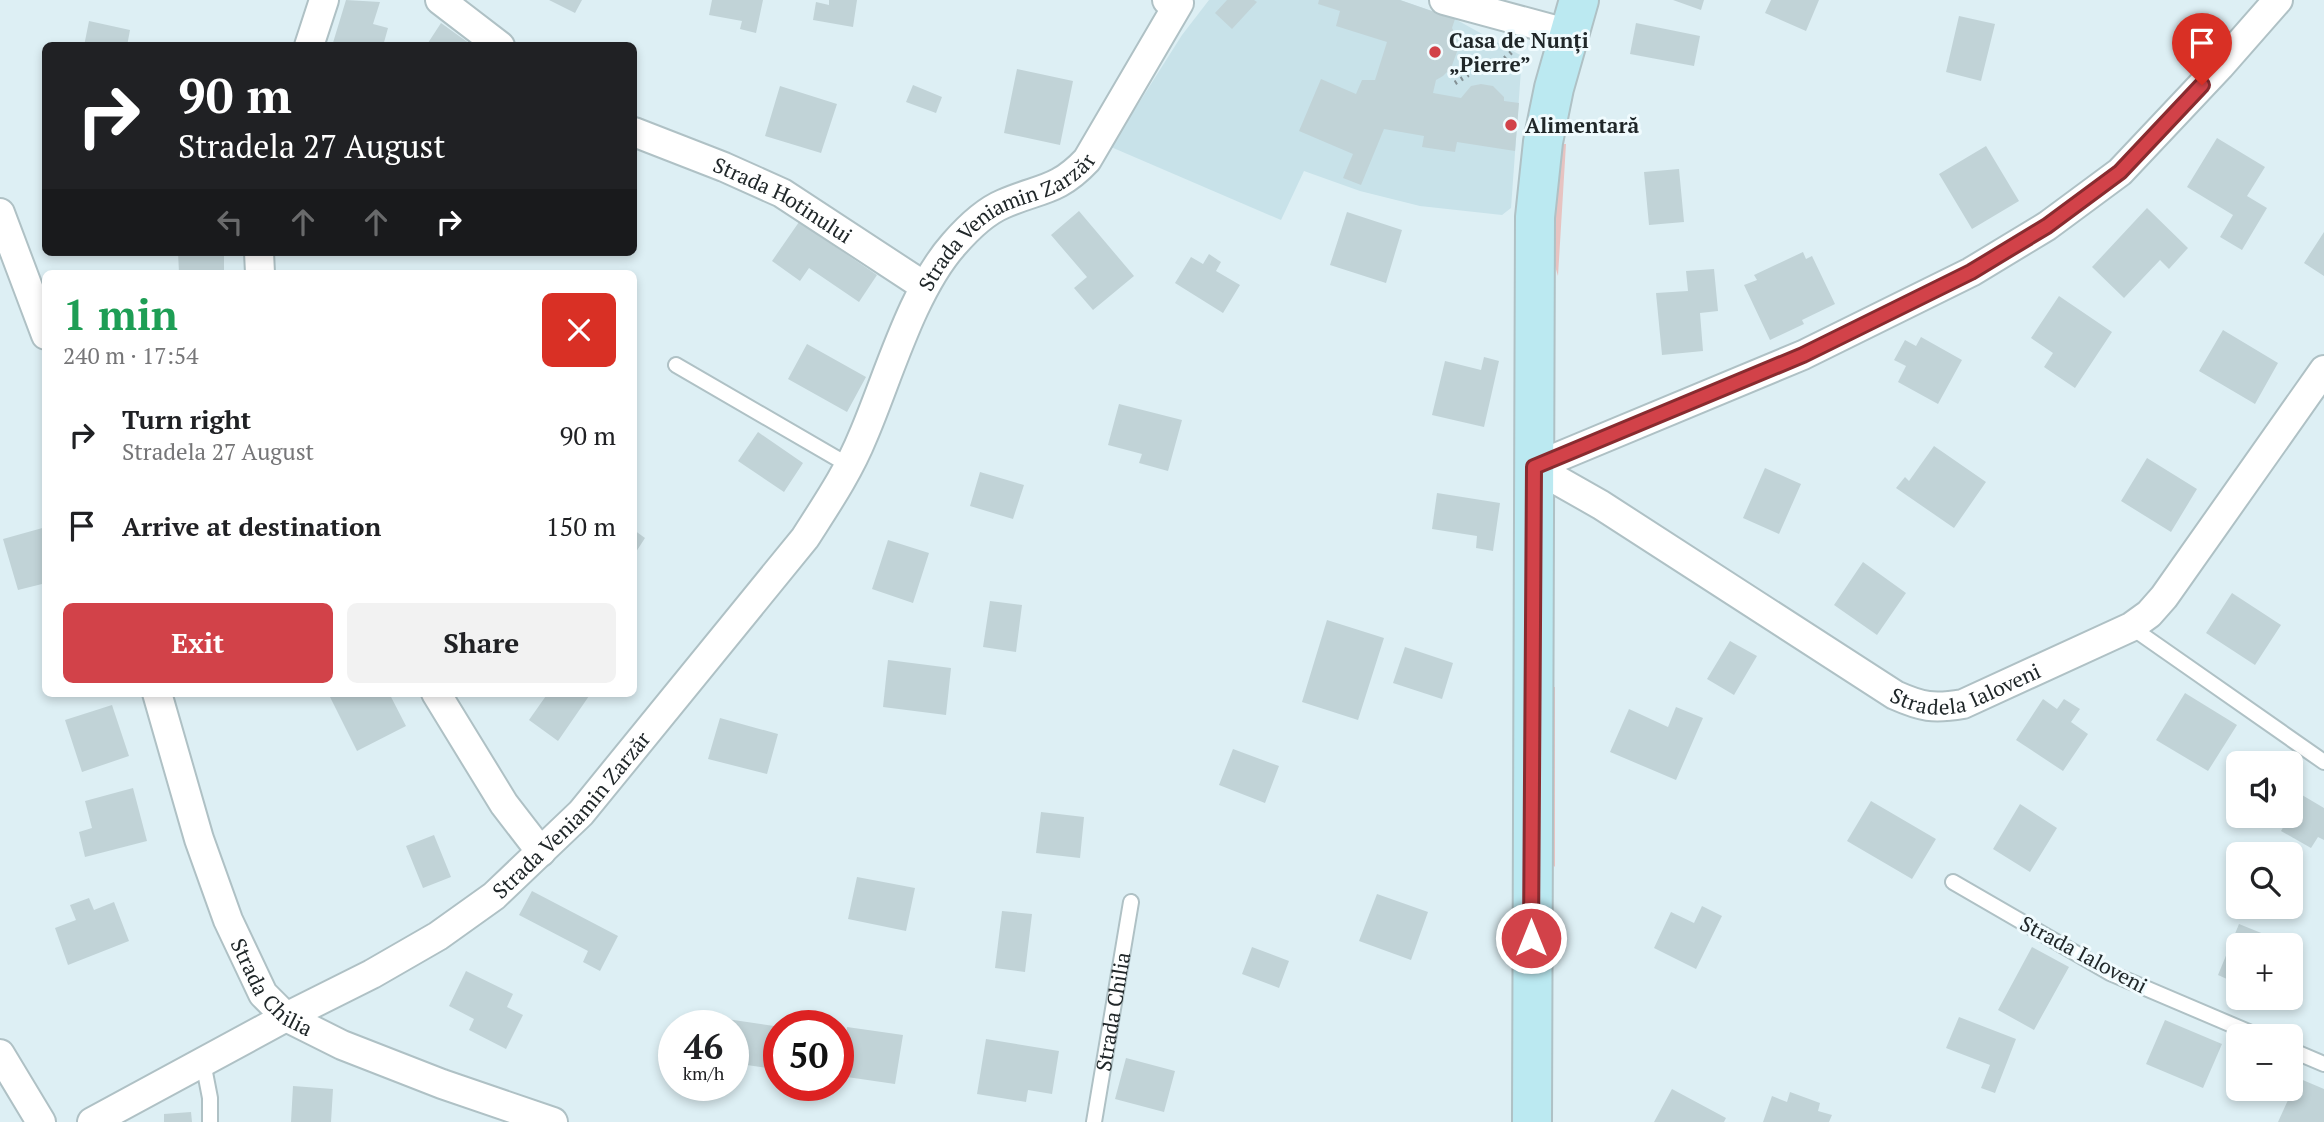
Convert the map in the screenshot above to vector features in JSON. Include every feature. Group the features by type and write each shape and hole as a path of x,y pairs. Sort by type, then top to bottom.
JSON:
{"main road":[{"path":"1531,1122 1535,218 1543,142 1554,88 1563,20"}],"street":[{"path":"310,42 324,0"},
{"path":"440,0 495,42"},
{"path":"1444,0 1563,20"},
{"path":"1534,467 1803,355 1971,272 2047,226 2120,172 2278,0"},
{"name":"Strada Veniamin Zarzăr","path":"92,1122 286,1017 372,974 438,936 495,896 581,813 805,538 850,466 924,286 952,245 984,214 1002,204 1054,187 1073,175 1087,160 1176,1"},
{"name":"Strada Hotinului","path":"637,133 724,167 782,194 924,286"},
{"path":"0,213 42,324"},
{"name":"Stradela Ialoveni","path":"1534,467 1601,505 1895,695 1915,704 1940,708 1962,704 2130,627 2149,614 2164,597 2324,370"},
{"name":"Strada Chilia","path":"158,697 199,839 228,920 263,994 286,1017 342,1045 442,1084 553,1122"},
{"path":"438,697 504,804 541,852"},
{"path":"0,1054 41,1122"}],"lane":[{"path":"676,365 850,466"},
{"path":"2130,627 2324,762"},
{"name":"Strada Ialoveni","path":"1953,882 2110,973 2230,1024"},
{"name":"Strada Chilia","path":"1094,1122 1131,902"},
{"path":"2303,1055 2324,1064"},
{"path":"203,1062 210,1122"}],"path":[{"path":"1455,83 1468,75 1497,65 1563,20"}],"shaded area":[{"path":"1209,0 1400,0 1455,19 1522,56 1511,208 1502,215 1420,206 1360,191 1304,171 1281,220 1111,147 1182,35"},
{"path":"1560,144 1566,144 1558,276 1552,256"},
{"path":"1549,687 1555,687 1555,867 1547,859"}],"building":[{"path":"346,0 380,2 373,24 388,28 384,42 333,42"},
{"path":"549,0 582,0 575,13"},
{"path":"712,0 763,0 756,33 740,29 742,21 709,15"},
{"path":"829,0 857,0 853,27 813,20 816,2 829,5"},
{"path":"1227,0 1257,2 1232,29 1215,13"},
{"path":"1319,0 1400,0 1455,19 1452,28 1457,37 1458,49 1451,68 1436,80 1433,93 1461,98 1471,86 1481,84 1493,86 1504,97 1504,101 1519,103 1515,151 1457,142 1455,152 1422,147 1424,136 1384,129 1361,185 1343,178 1353,154 1299,131 1321,79 1356,94 1362,80 1375,80 1387,42 1336,26 1340,11 1318,4"},
{"path":"1673,0 1704,0 1701,10"},
{"path":"1771,0 1819,0 1806,31 1765,13"},
{"path":"1959,16 1995,24 1981,81 1946,72"},
{"path":"89,21 130,30 128,42 85,42"},
{"path":"441,23 467,42 429,42"},
{"path":"1636,23 1700,36 1694,66 1630,54"},
{"path":"1017,69 1073,81 1060,145 1004,133"},
{"path":"913,85 942,97 936,113 906,102"},
{"path":"780,86 837,104 821,153 765,136"},
{"path":"2217,138 2265,167 2247,196 2267,208 2242,250 2220,237 2233,215 2187,187"},
{"path":"1986,146 2019,201 1972,229 1939,174"},
{"path":"1679,169 1684,222 1649,225 1644,172"},
{"path":"2147,208 2188,248 2169,269 2160,260 2124,298 2092,267"},
{"path":"1079,211 1134,276 1093,310 1074,288 1087,277 1051,235"},
{"path":"1347,212 1402,230 1386,283 1330,265"},
{"path":"799,222 877,275 859,302 809,268 800,281 772,261"},
{"path":"2324,232 2324,276 2304,263"},
{"path":"1803,252 1806,259 1812,256 1835,304 1802,320 1804,324 1770,340 1744,285 1757,280 1754,275"},
{"path":"1209,254 1221,262 1216,271 1240,285 1223,313 1175,283 1191,257 1203,264"},
{"path":"178,256 224,256 224,270 179,270"},
{"path":"1714,269 1718,311 1700,313 1703,351 1662,355 1656,293 1688,291 1686,271"},
{"path":"2059,296 2112,332 2075,388 2044,367 2053,353 2031,338"},
{"path":"2223,330 2278,363 2255,404 2199,371"},
{"path":"1921,337 1962,360 1938,404 1898,382 1906,366 1894,360 1905,340 1916,346"},
{"path":"807,344 866,377 847,412 788,379"},
{"path":"1484,357 1499,361 1484,427 1432,415 1445,361 1481,370"},
{"path":"1119,404 1182,420 1168,471 1139,463 1142,454 1108,445"},
{"path":"758,432 803,463 784,492 738,461"},
{"path":"1934,446 1986,482 1954,528 1896,488 1905,477 1909,481"},
{"path":"2147,458 2197,489 2171,532 2121,501"},
{"path":"1765,468 1801,484 1779,534 1743,518"},
{"path":"980,472 1024,485 1013,519 970,506"},
{"path":"1437,493 1500,503 1493,551 1476,548 1477,536 1432,529"},
{"path":"42,528 42,584 18,590 3,539"},
{"path":"637,532 645,538 637,550"},
{"path":"888,540 929,553 913,603 872,589"},
{"path":"1863,562 1906,593 1877,635 1834,605"},
{"path":"2232,593 2281,625 2255,665 2206,633"},
{"path":"990,601 1022,605 1016,652 983,647"},
{"path":"1327,620 1384,638 1358,720 1302,702"},
{"path":"1730,641 1757,656 1734,695 1707,679"},
{"path":"1405,647 1453,663 1442,699 1393,683"},
{"path":"888,660 951,668 946,715 883,707"},
{"path":"2185,693 2237,725 2208,771 2156,740"},
{"path":"330,697 391,697 406,726 357,751"},
{"path":"545,697 588,697 558,741 529,720"},
{"path":"2043,699 2057,709 2064,699 2080,709 2071,722 2088,734 2063,771 2016,740"},
{"path":"112,705 129,756 82,772 65,720"},
{"path":"1676,707 1703,718 1676,780 1610,752 1629,709 1668,727"},
{"path":"720,718 778,734 767,774 708,759"},
{"path":"1233,749 1279,766 1265,803 1219,785"},
{"path":"133,788 147,841 85,857 79,832 92,828 85,801"},
{"path":"2303,796 2324,808 2324,840 2318,837 2311,848 2281,831 2283,828 2303,828"},
{"path":"1871,801 1936,839 1912,879 1847,841"},
{"path":"2020,804 2057,828 2030,872 1993,849"},
{"path":"1041,812 1084,817 1080,858 1036,853"},
{"path":"434,835 451,877 423,888 406,846"},
{"path":"857,877 915,888 906,931 848,919"},
{"path":"532,891 618,936 600,971 583,962 588,951 519,915"},
{"path":"1377,894 1428,912 1411,960 1359,941"},
{"path":"89,898 94,910 114,902 129,941 68,965 55,928 76,920 70,905"},
{"path":"1702,906 1722,916 1696,969 1654,948 1671,912 1694,923"},
{"path":"1002,911 1032,914 1025,972 995,968"},
{"path":"2239,924 2261,933 2235,933"},
{"path":"1252,947 1289,961 1279,988 1242,974"},
{"path":"2032,947 2069,967 2034,1030 1998,1010"},
{"path":"2226,956 2226,979 2218,975"},
{"path":"466,971 513,994 507,1007 523,1015 506,1049 469,1030 474,1019 449,1006"},
{"path":"1959,1017 2016,1039 1995,1093 1981,1088 1990,1065 1946,1048"},
{"path":"2165,1020 2222,1044 2203,1088 2146,1064"},
{"path":"749,1022 763,1024 763,1067 749,1065"},
{"path":"854,1028 903,1035 895,1084 854,1078"},
{"path":"986,1039 1059,1051 1052,1094 1028,1090 1026,1102 977,1094"},
{"path":"1126,1058 1175,1071 1164,1112 1115,1099"},
{"path":"2303,1080 2324,1089 2324,1122 2278,1122 2288,1101 2303,1101"},
{"path":"293,1086 333,1089 331,1122 291,1122"},
{"path":"1672,1089 1726,1118 1724,1122 1654,1122"},
{"path":"1790,1092 1820,1103 1818,1111 1832,1115 1829,1122 1763,1122 1772,1096 1787,1102"},
{"path":"191,1112 192,1122 164,1122 164,1114"}],"place":[{"name":"Casa de Nunți „Pierre”","path":"1435,52"},
{"name":"Alimentară","path":"1511,125"}],"route":[{"path":"1531,938 1534,467 1803,355 1971,272 2047,226 2120,172 2202,85"}]}
